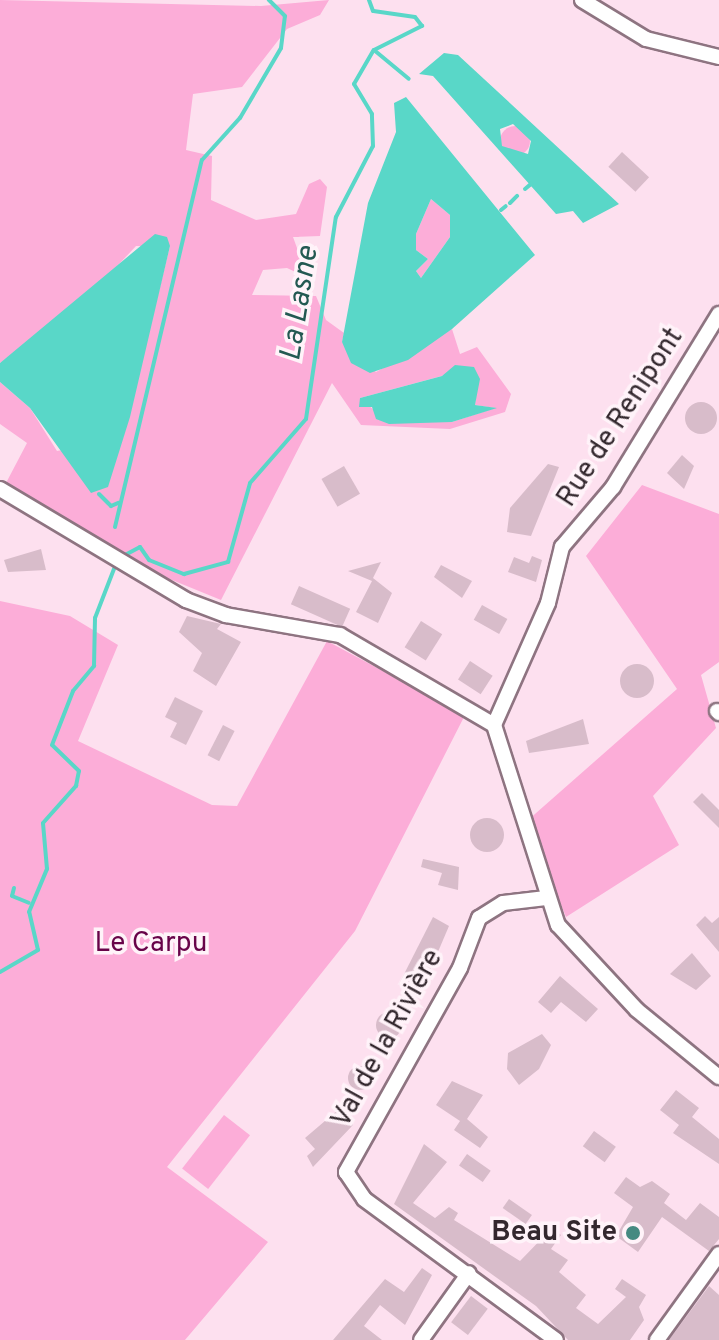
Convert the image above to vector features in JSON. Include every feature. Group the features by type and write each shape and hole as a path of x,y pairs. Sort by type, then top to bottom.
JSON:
{"street":[{"path":"582,0 646,39 719,57"},
{"name":"Rue de Renipont","path":"494,725 548,603 562,547 613,487 719,314"},
{"path":"0,489 135,574 226,615 340,635 494,725 546,898 588,961 719,1077"},
{"name":"Val de la Rivière","path":"546,898 503,903 479,918 460,968 348,1166 350,1186 556,1340"},
{"path":"657,1340 719,1254"},
{"path":"421,1340 469,1273"}],"green space":[{"path":"0,0 261,6 329,0 320,15 287,29 242,87 193,94 186,150 212,156 211,200 256,220 296,214 309,184 320,179 327,187 320,236 293,237 308,278 287,268 263,270 252,295 316,296 326,320 344,333 342,342 376,372 452,329 460,354 477,347 511,394 505,412 450,429 361,425 332,383 221,600 150,571 6,483 27,443 0,424 0,382 30,408 57,451 123,438 170,246 136,246 91,294 0,363","holes":["464,370 477,384 475,405 495,408 452,422 388,422 360,398"]},
{"path":"515,126 526,130 530,141 526,152 515,156 504,152 500,141 504,130"},
{"path":"431,199 450,215 450,237 421,278 416,271 428,259 416,250 416,234"},
{"path":"642,485 719,514 719,662 701,675 716,728 653,796 679,845 566,917 527,821 677,689 586,556"},
{"name":"Le Carpu","path":"0,601 70,616 118,645 78,741 212,805 237,806 327,641 465,715 355,931 167,1167 268,1242 185,1340 0,1340"},
{"path":"224,1115 250,1135 208,1189 182,1169"}],"shaded area":[{"path":"444,53 458,55 619,204 583,223 573,211 556,214 433,76 419,74","holes":["513,124 531,141 528,154 502,146 500,129"]},
{"path":"406,97 535,255 452,329 408,360 370,373 351,363 342,342 368,203 396,132 394,103","holes":["431,199 450,215 450,237 421,278 416,271 428,259 416,250 416,234"]},
{"path":"155,234 167,237 170,246 130,417 108,487 91,493 30,408 0,382 0,363"},
{"path":"455,365 474,367 480,379 475,405 497,408 452,422 389,424 376,419 372,407 359,407 360,398 442,376"}],"building":[{"path":"622,152 649,177 635,192 608,167"},
{"path":"701,402 712,407 717,418 712,429 701,434 690,429 685,418 690,407"},
{"path":"682,455 694,466 684,489 667,473"},
{"path":"548,464 559,467 531,536 507,532 510,508"},
{"path":"344,466 360,494 337,507 321,479"},
{"path":"41,549 46,570 8,572 4,560"},
{"path":"532,556 542,560 536,582 508,572 514,557 529,563"},
{"path":"381,562 373,578 392,593 378,623 356,612 372,581 348,571"},
{"path":"441,565 472,581 462,598 434,577"},
{"path":"299,586 350,609 342,627 291,604"},
{"path":"482,605 507,619 499,634 474,620"},
{"path":"187,616 221,624 217,629 241,642 216,686 193,671 202,653 179,632"},
{"path":"421,621 442,634 426,661 405,647"},
{"path":"470,661 493,676 481,694 458,679"},
{"path":"637,664 649,669 654,681 649,693 637,698 625,693 620,681 625,669"},
{"path":"175,697 203,711 186,745 170,737 177,723 165,717"},
{"path":"583,719 589,744 529,753 526,741"},
{"path":"223,725 235,731 219,761 208,755"},
{"path":"702,793 719,810 719,828 693,802"},
{"path":"487,818 499,823 504,835 499,847 487,852 475,847 470,835 475,823"},
{"path":"423,859 459,867 458,890 438,885 442,873 421,867"},
{"path":"705,916 712,923 719,917 719,952 696,925"},
{"path":"433,917 449,926 420,994 399,984"},
{"path":"692,953 711,976 696,990 670,974"},
{"path":"560,976 598,1009 586,1022 561,1002 551,1013 538,1002"},
{"path":"389,1012 398,1016 402,1025 398,1034 389,1038 380,1034 376,1025 380,1016"},
{"path":"542,1034 551,1045 539,1069 519,1085 507,1069 508,1053"},
{"path":"360,1066 369,1069 372,1078 369,1087 360,1090 351,1087 348,1078 351,1069"},
{"path":"452,1081 483,1095 467,1119 488,1137 480,1148 454,1130 460,1121 436,1105"},
{"path":"676,1090 699,1108 692,1117 719,1139 719,1164 673,1133 679,1125 660,1110"},
{"path":"339,1109 353,1125 313,1167 307,1156 315,1149 305,1138"},
{"path":"594,1131 616,1147 605,1162 583,1146"},
{"path":"424,1144 447,1162 413,1203 435,1218 449,1207 458,1213 454,1220 520,1261 552,1228 561,1235 551,1249 568,1260 559,1272 586,1295 576,1308 598,1324 626,1297 615,1289 622,1279 646,1295 639,1307 644,1320 630,1340 568,1340 536,1306 394,1204"},
{"path":"467,1154 491,1171 483,1182 459,1165"},
{"path":"626,1177 640,1187 652,1181 670,1194 664,1203 686,1220 700,1203 719,1217 719,1239 709,1251 662,1217 638,1252 616,1236 633,1207 614,1193"},
{"path":"509,1199 532,1215 526,1224 503,1208"},
{"path":"422,1268 432,1275 405,1325 380,1305 364,1326 382,1340 333,1340 385,1279 404,1292"},
{"path":"709,1286 719,1295 719,1340 669,1340"},
{"path":"471,1296 488,1309 468,1335 451,1322"}],"waterway":[{"path":"115,527 202,160 240,118 281,48 285,16 269,0"},
{"name":"La Lasne","path":"125,555 140,547 149,560 184,574 228,562 250,483 306,419 336,217 373,146 372,114 354,84 374,50 422,26 415,17 373,11 369,0"},
{"path":"374,50 409,79"},
{"path":"525,189 531,184"},
{"path":"510,203 517,196"},
{"path":"501,210 506,206"},
{"path":"99,494 111,506 118,503"},
{"name":"La Lasne","path":"0,972 38,950 29,912 47,869 43,823 76,786 79,771 52,745 73,691 94,666 95,618 114,569"},
{"path":"14,888 12,896 29,903"}],"place":[{"name":"Beau Site","path":"633,1233"}]}
